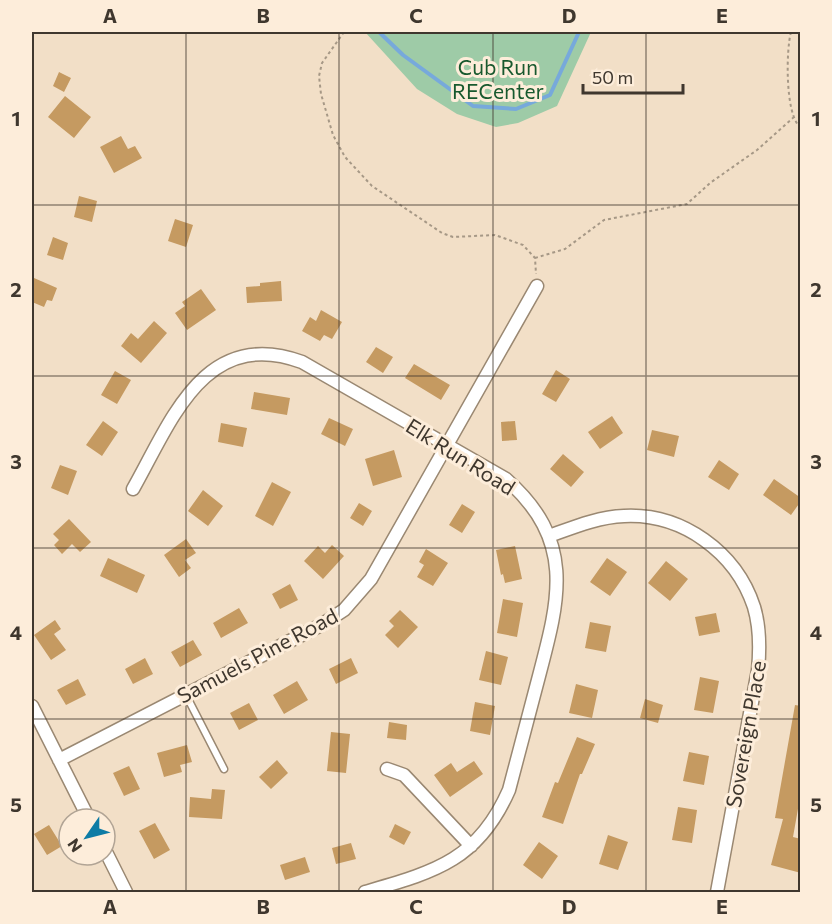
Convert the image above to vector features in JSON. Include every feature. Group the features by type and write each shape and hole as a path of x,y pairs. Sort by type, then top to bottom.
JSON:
{"street":[{"name":"Samuels Pine Road","path":"59,759 321,625 354,600 371,579 537,286"},
{"name":"Elk Run Road","path":"133,489 192,388 216,368 244,357 273,354 302,362 486,467 515,487 530,505 549,536 557,584 554,620 509,790 492,822 471,846 451,861 430,873 365,892"},
{"name":"Sovereign Place","path":"549,536 600,519 623,516 662,520 696,534 715,547 735,569 746,588 754,607 758,628 760,649 758,670 717,892"},
{"path":"32,706 83,807"},
{"path":"387,769 404,775 471,846"},
{"path":"114,867 126,892"}],"lane":[{"path":"186,694 224,769"}],"path":[{"path":"344,32 322,63 319,76 333,135 345,158 372,186 442,233 453,237 495,236 523,246 535,258 537,286"},
{"path":"791,32 787,60 790,106 801,127"},
{"path":"535,258 565,249 604,220 687,204 710,183 757,150 794,117"}],"green space":[{"name":"Cub Run RECenter","path":"365,32 591,32 557,106 518,123 496,127 457,114 417,89"}],"building":[{"path":"59,72 71,78 64,92 53,86"},
{"path":"65,96 91,117 74,138 48,117"},
{"path":"121,136 128,149 135,146 142,158 114,173 100,147"},
{"path":"79,196 97,201 92,222 74,217"},
{"path":"175,219 193,225 186,247 168,241"},
{"path":"53,237 68,243 63,260 47,255"},
{"path":"34,278 57,288 52,301 47,300 44,307 32,302"},
{"path":"281,281 282,301 247,303 246,287"},
{"path":"201,289 216,310 187,330 175,313 185,306 182,302"},
{"path":"321,310 342,322 332,339 324,335 320,341 302,331 310,317 316,321"},
{"path":"154,321 167,333 141,363 121,346 131,333 138,339"},
{"path":"376,347 393,357 383,373 366,362"},
{"path":"414,364 450,385 441,400 405,378"},
{"path":"556,370 570,379 556,402 542,394"},
{"path":"115,371 131,380 117,404 101,395"},
{"path":"254,392 290,398 287,415 251,409"},
{"path":"612,416 623,433 600,449 588,432"},
{"path":"329,418 353,429 345,446 321,434"},
{"path":"103,421 118,432 102,456 86,445"},
{"path":"515,421 517,440 502,441 501,422"},
{"path":"221,423 247,428 243,447 218,442"},
{"path":"652,430 679,436 674,457 647,450"},
{"path":"394,450 402,477 373,486 365,459"},
{"path":"563,454 584,472 571,487 550,469"},
{"path":"719,460 739,474 729,490 708,477"},
{"path":"60,465 77,471 68,495 51,488"},
{"path":"774,479 801,498 791,515 763,495"},
{"path":"272,482 291,492 273,526 255,516"},
{"path":"203,490 223,506 208,526 188,511"},
{"path":"359,503 372,511 363,526 350,518"},
{"path":"462,504 475,512 462,533 449,525"},
{"path":"69,519 91,542 80,552 72,544 62,554 54,545 59,540 53,534"},
{"path":"186,539 196,553 185,560 191,568 179,577 164,555"},
{"path":"332,545 344,556 323,579 304,561 318,546 325,553"},
{"path":"515,546 522,579 505,583 496,550"},
{"path":"426,549 448,563 433,586 417,577 424,565 419,562"},
{"path":"108,558 145,575 137,593 100,576"},
{"path":"607,558 627,572 610,596 590,582"},
{"path":"666,561 688,579 670,601 648,583"},
{"path":"290,584 298,600 280,609 272,594"},
{"path":"503,599 523,603 517,637 497,633"},
{"path":"239,608 248,623 221,638 213,623"},
{"path":"400,610 418,627 398,648 385,635 394,626 389,621"},
{"path":"716,613 720,632 699,636 695,617"},
{"path":"55,620 61,629 54,634 66,650 51,660 34,635"},
{"path":"590,622 611,626 606,652 585,648"},
{"path":"193,640 202,655 180,667 171,652"},
{"path":"486,651 508,657 501,685 479,680"},
{"path":"145,658 153,674 133,684 125,669"},
{"path":"351,658 358,673 336,684 329,669"},
{"path":"700,677 719,681 713,713 694,710"},
{"path":"78,679 86,695 66,705 57,690"},
{"path":"297,681 308,700 284,714 273,695"},
{"path":"576,684 598,690 592,718 569,713"},
{"path":"645,699 663,705 658,723 640,718"},
{"path":"475,702 495,706 490,735 470,731"},
{"path":"249,703 258,720 239,730 230,713"},
{"path":"795,705 801,706 801,792 793,837 801,839 801,873 771,865 783,819 775,818"},
{"path":"389,722 407,725 406,740 387,738"},
{"path":"331,732 350,734 346,773 327,771"},
{"path":"577,737 595,744 580,774 563,824 542,817 555,782 558,783"},
{"path":"187,745 192,762 180,765 182,772 164,777 157,753"},
{"path":"689,752 709,756 704,785 683,781"},
{"path":"277,760 288,773 271,789 259,777"},
{"path":"474,761 483,774 450,797 434,775 451,763 457,772"},
{"path":"129,766 140,789 124,796 113,773"},
{"path":"212,789 225,790 222,819 189,817 190,797 211,799"},
{"path":"678,807 697,810 692,843 672,840"},
{"path":"155,823 170,850 154,859 139,831"},
{"path":"395,824 411,832 404,845 389,837"},
{"path":"49,825 57,838 57,849 47,855 34,834"},
{"path":"608,835 628,842 618,870 599,864"},
{"path":"539,842 558,856 542,879 523,865"},
{"path":"351,843 356,859 336,864 332,848"},
{"path":"305,857 310,872 285,880 280,865"}],"waterway":[{"path":"379,32 403,55 473,106 516,109 550,95 579,32"}]}
